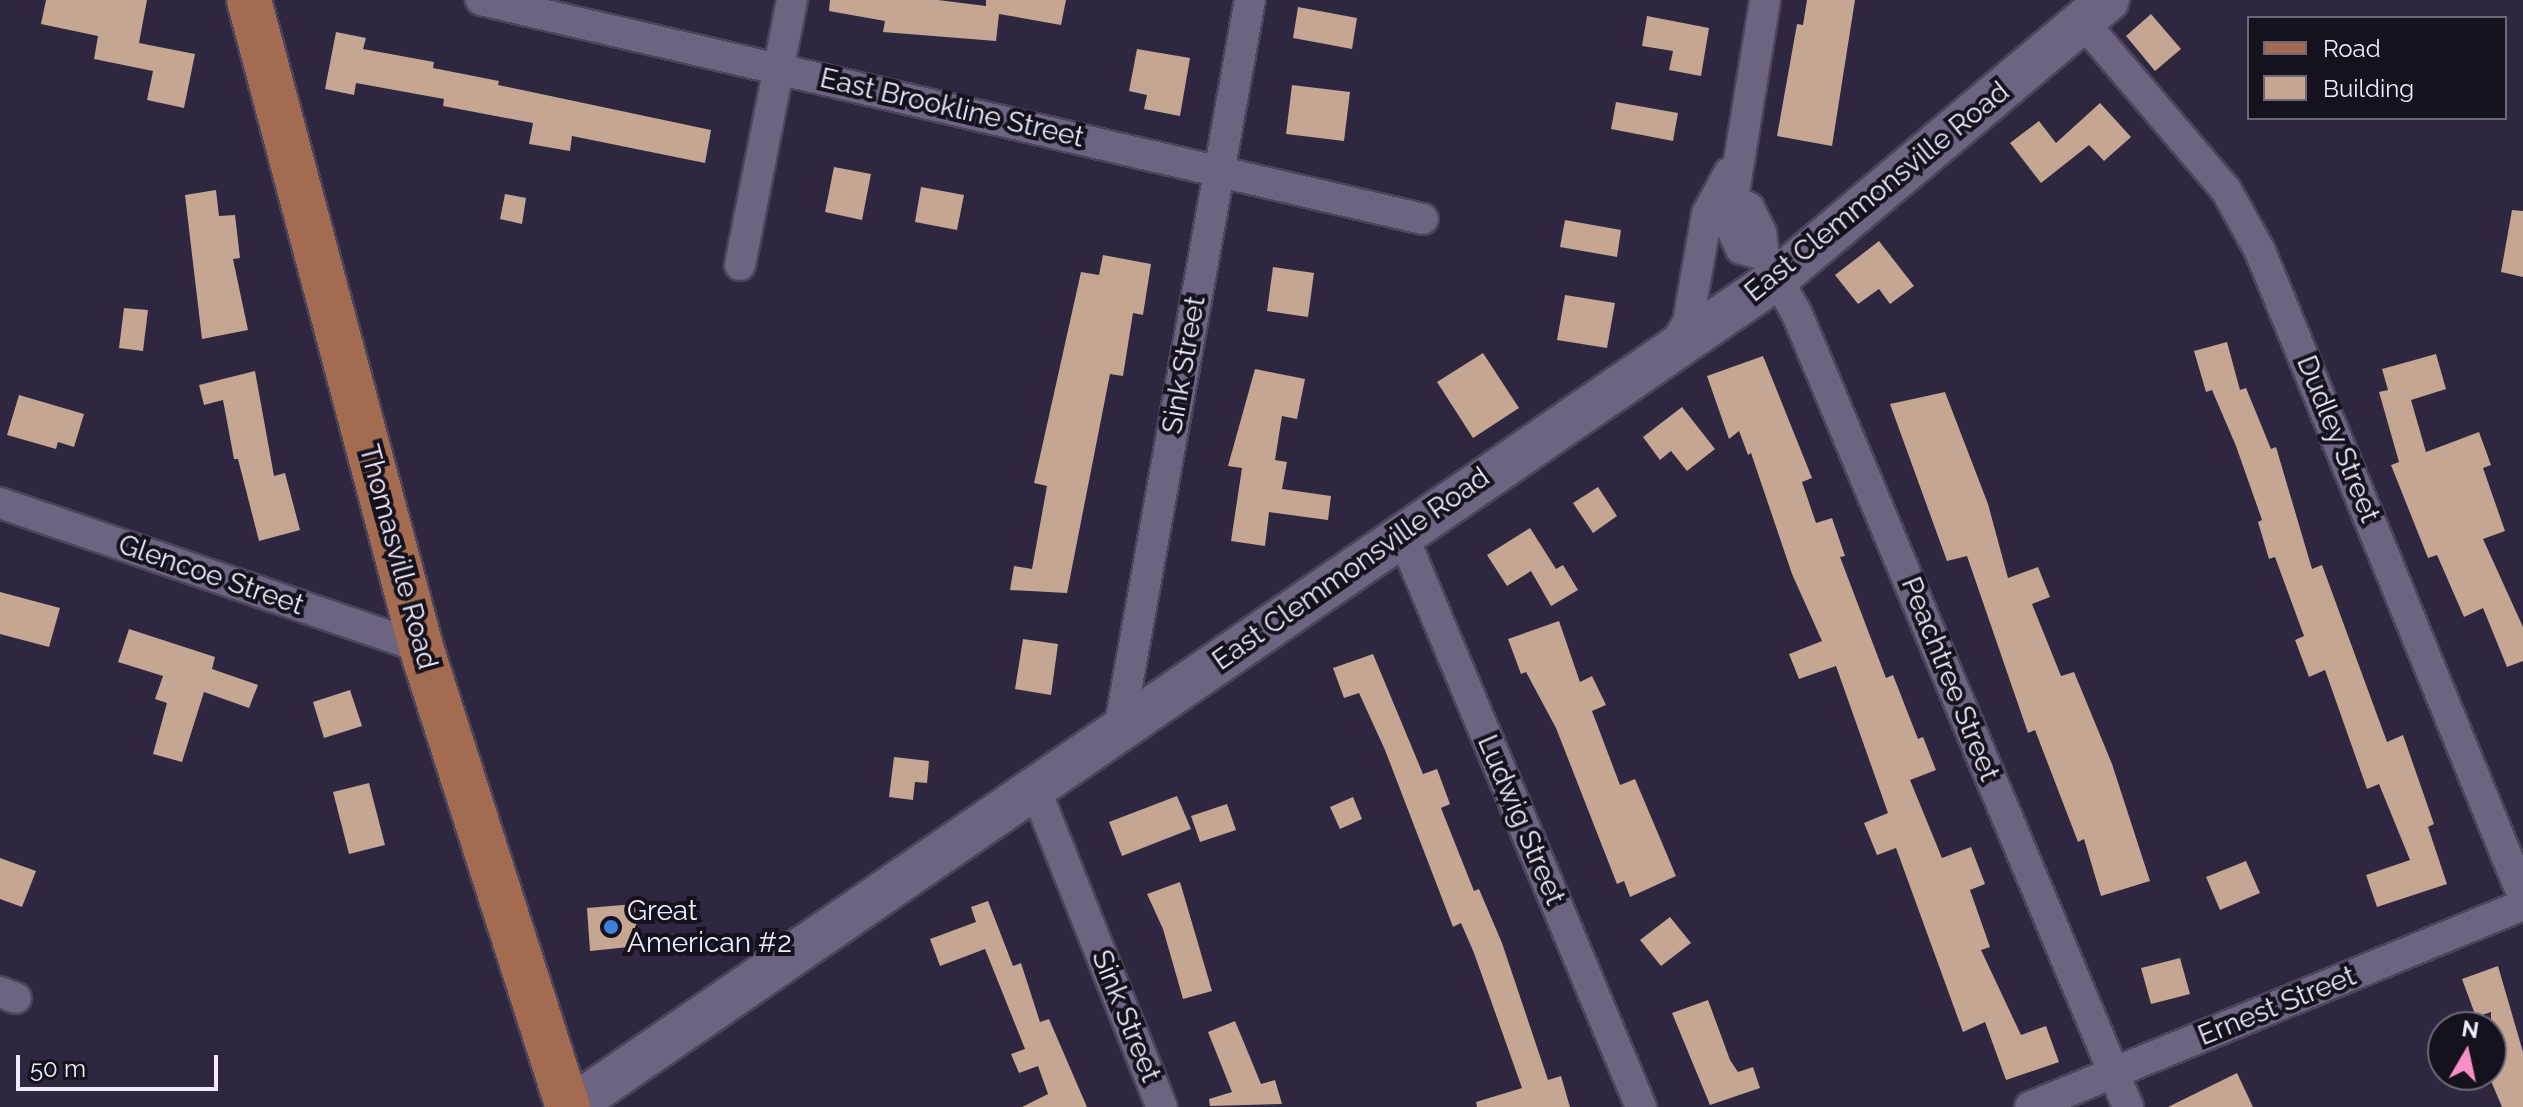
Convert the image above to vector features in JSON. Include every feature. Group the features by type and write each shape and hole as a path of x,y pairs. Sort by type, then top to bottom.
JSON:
{"main road":[{"name":"Thomasville Road","path":"249,0 421,647 569,1107"},
{"name":"East Clemmonsville Road","path":"569,1107 1036,791 1402,534 1670,352 1771,266 2095,11"}],"street":[{"name":"East Brookline Street","path":"481,0 1423,219"},
{"path":"740,265 792,0"},
{"name":"Sink Street","path":"1119,730 1250,0"},
{"path":"1765,0 1729,223 1741,249 1771,266"},
{"name":"Dudley Street","path":"2095,11 2226,190 2260,251 2523,896"},
{"path":"1670,352 1688,322 1707,214 1737,161"},
{"name":"Peachtree Street","path":"1771,266 2128,1107"},
{"name":"Glencoe Street","path":"0,503 421,647"},
{"name":"Ludwig Street","path":"1402,534 1641,1107"},
{"name":"Sink Street","path":"1036,791 1162,1107"},
{"name":"Ernest Street","path":"2030,1107 2523,905"}],"building":[{"path":"46,0 147,0 139,43 195,54 184,108 147,100 153,71 94,59 98,36 41,24"},
{"path":"830,0 938,0 986,6 986,0 1066,0 1061,25 999,14 996,41 883,32 885,21 829,11"},
{"path":"1807,0 1855,0 1832,146 1777,136 1797,24 1803,25"},
{"path":"1298,7 1357,18 1352,49 1293,38"},
{"path":"2151,14 2181,49 2155,71 2126,36"},
{"path":"1647,16 1709,28 1701,76 1669,70 1673,51 1642,46"},
{"path":"336,32 366,38 363,49 434,62 433,68 499,81 498,85 711,130 705,163 572,136 570,151 529,144 533,123 443,106 444,99 356,83 354,95 325,89"},
{"path":"1137,49 1190,58 1180,116 1144,109 1147,95 1129,91"},
{"path":"1292,85 1350,92 1344,141 1286,134"},
{"path":"1616,102 1678,113 1673,141 1611,129"},
{"path":"2100,103 2131,137 2104,161 2089,145 2041,183 2010,143 2039,121 2056,143"},
{"path":"834,167 871,174 862,220 825,212"},
{"path":"921,187 964,195 957,230 915,222"},
{"path":"216,190 219,216 235,215 240,258 233,259 248,330 202,339 185,195"},
{"path":"505,194 526,198 522,224 500,219"},
{"path":"2512,210 2523,211 2523,277 2501,272"},
{"path":"1565,220 1621,230 1617,257 1560,247"},
{"path":"1879,241 1914,286 1890,304 1879,289 1858,304 1835,275"},
{"path":"1103,255 1151,264 1143,315 1133,313 1123,376 1110,374 1067,593 1010,590 1014,566 1032,569 1047,486 1034,483 1081,272 1099,275"},
{"path":"1273,267 1314,273 1308,317 1267,311"},
{"path":"1565,295 1615,303 1607,348 1557,340"},
{"path":"124,308 148,310 143,351 119,348"},
{"path":"2227,342 2240,390 2246,388 2271,449 2276,447 2312,569 2322,565 2387,742 2403,735 2434,824 2428,827 2447,884 2377,907 2366,875 2410,860 2379,784 2367,789 2325,670 2309,677 2295,640 2304,636 2275,557 2269,559 2258,522 2262,520 2236,446 2212,390 2206,392 2194,351"},
{"path":"1483,353 1519,408 1473,438 1437,382"},
{"path":"2436,354 2446,389 2411,400 2426,452 2479,432 2491,465 2483,468 2505,531 2483,539 2523,627 2523,661 2507,667 2483,608 2464,617 2437,555 2428,558 2391,465 2399,462 2379,392 2388,390 2382,369"},
{"path":"1763,356 1812,478 1802,482 1816,523 1832,518 1845,556 1840,557 1886,678 1893,675 1918,739 1923,737 1936,770 1910,780 1942,858 1971,847 1985,884 1970,890 1990,947 1981,950 2021,1035 2046,1026 2059,1062 2006,1080 1985,1022 1963,1032 1896,848 1877,855 1864,823 1888,813 1836,666 1799,679 1789,654 1822,641 1792,574 1751,453 1748,455 1739,431 1729,439 1707,376"},
{"path":"1255,369 1305,379 1297,419 1282,416 1275,460 1287,462 1282,489 1331,496 1328,520 1269,512 1265,546 1231,541 1242,468 1228,466"},
{"path":"255,371 274,476 285,473 300,530 259,541 238,459 234,459 223,400 204,405 199,385"},
{"path":"1945,392 1988,504 2008,578 2038,567 2050,597 2032,604 2061,676 2074,672 2112,764 2150,881 2101,896 2084,839 2078,842 2035,730 2028,733 1967,556 1947,561 1890,404"},
{"path":"19,395 84,414 74,447 58,442 56,449 7,435"},
{"path":"1682,407 1715,449 1687,471 1671,451 1660,460 1643,437"},
{"path":"1598,487 1617,516 1593,533 1573,503"},
{"path":"1530,528 1556,569 1563,565 1578,590 1551,606 1531,571 1507,586 1487,555"},
{"path":"0,592 60,608 49,647 0,634"},
{"path":"1559,621 1580,682 1592,676 1606,705 1592,711 1620,785 1635,779 1676,876 1630,897 1624,881 1617,884 1556,728 1526,672 1521,674 1508,639"},
{"path":"129,629 215,657 212,669 258,685 249,708 204,692 182,762 153,754 167,703 155,699 163,676 118,662"},
{"path":"1023,639 1058,644 1051,695 1015,689"},
{"path":"1373,654 1423,774 1437,769 1450,804 1441,808 1474,891 1479,889 1502,943 1548,1080 1561,1076 1570,1107 1477,1107 1476,1102 1522,1088 1474,953 1461,923 1453,927 1385,750 1359,693 1344,698 1333,668"},
{"path":"350,690 362,726 324,738 313,702"},
{"path":"894,757 929,761 927,783 915,782 913,800 889,797"},
{"path":"369,783 385,845 349,854 333,792"},
{"path":"1177,796 1191,829 1122,856 1109,822"},
{"path":"1353,797 1362,819 1340,829 1330,807"},
{"path":"1227,804 1236,830 1200,842 1191,816"},
{"path":"0,858 36,871 22,907 0,899"},
{"path":"2246,861 2260,893 2220,910 2206,877"},
{"path":"1180,882 1212,991 1183,999 1163,929 1147,894"},
{"path":"988,901 1013,966 1021,963 1040,1022 1049,1019 1087,1107 1022,1107 1048,1094 1038,1066 1019,1073 1011,1054 1025,1049 985,949 940,966 930,939 976,922 971,907"},
{"path":"635,904 639,946 590,951 587,908"},
{"path":"1670,917 1691,943 1661,966 1640,940"},
{"path":"2180,958 2190,994 2151,1004 2141,968"},
{"path":"2498,966 2523,1052 2523,1107 2502,1107 2495,1091 2507,1091 2507,1011 2474,1011 2462,979"},
{"path":"1708,1000 1730,1060 1738,1072 1753,1067 1760,1088 1710,1105 1672,1013"},
{"path":"1235,1021 1261,1084 1275,1080 1282,1104 1210,1106 1209,1099 1232,1092 1208,1032"},
{"path":"2237,1073 2253,1107 2168,1107"}],"place":[{"name":"Great American #2","path":"611,927"}]}
